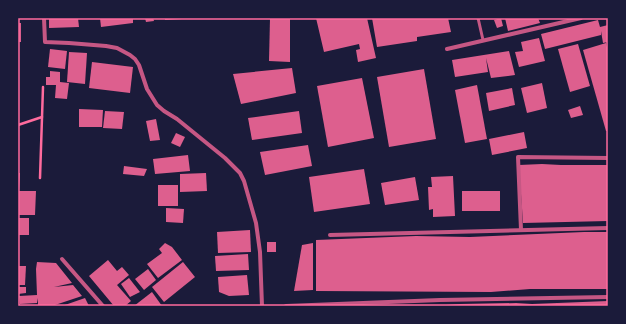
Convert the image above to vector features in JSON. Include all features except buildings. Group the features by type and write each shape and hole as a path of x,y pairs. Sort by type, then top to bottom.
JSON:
{"street":[{"path":"44,18 45,42 69,42 106,46 117,48 130,55 139,65 147,89 157,105 225,158 237,170 244,181 256,223 260,252 262,306"},
{"path":"447,49 581,18"},
{"path":"521,230 518,158 608,158"},
{"path":"330,235 608,228"},
{"path":"62,259 103,306"},
{"path":"286,306 394,304 440,300 608,297"}],"lane":[{"path":"478,18 483,40"}],"path":[{"path":"40,178 43,87"},
{"path":"18,125 42,117"}]}
